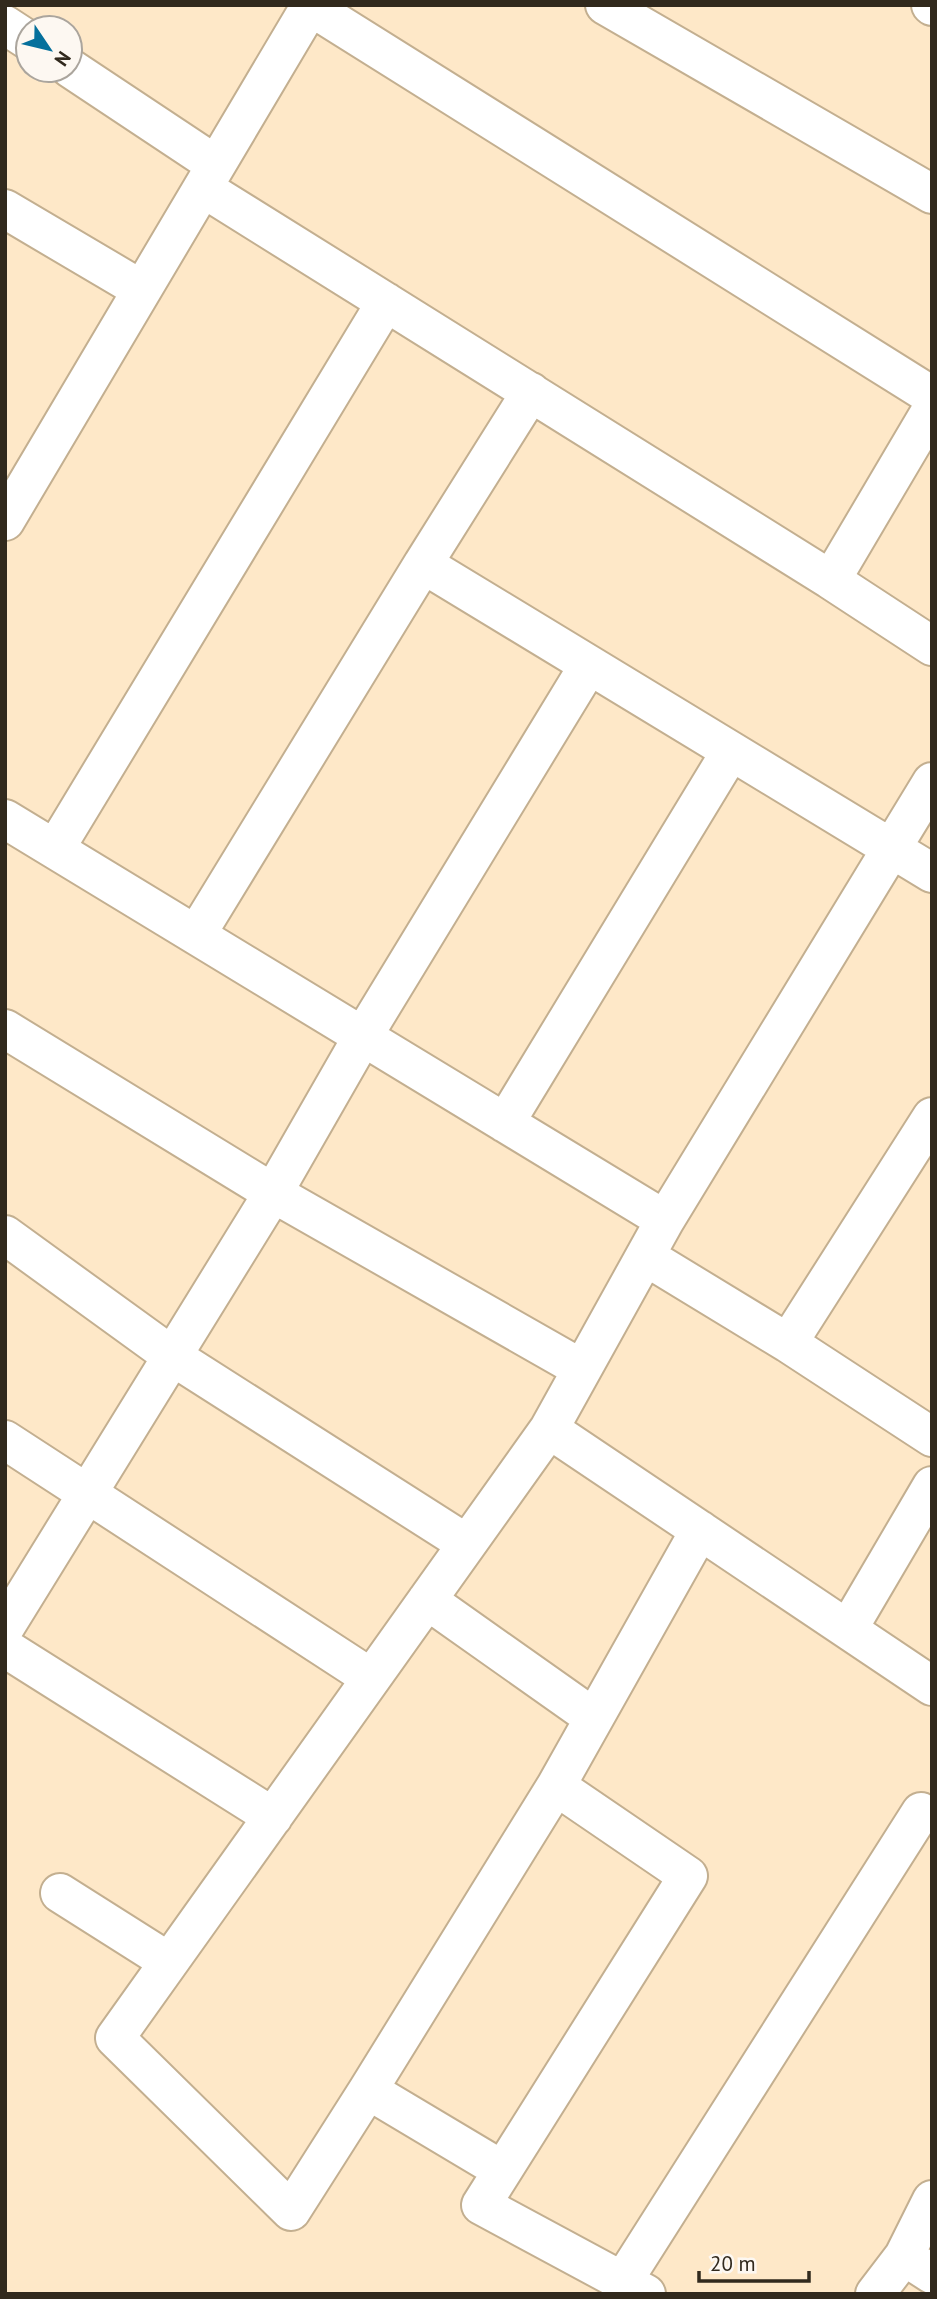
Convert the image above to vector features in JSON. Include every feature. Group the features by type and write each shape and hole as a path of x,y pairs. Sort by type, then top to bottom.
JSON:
{"street":[{"path":"605,5 932,194"},
{"path":"5,522 310,6 932,396"},
{"path":"84,79 209,176 386,302 932,646"},
{"path":"7,213 142,290"},
{"path":"55,849 386,302"},
{"path":"196,935 531,392"},
{"path":"831,580 932,409"},
{"path":"423,564 932,873"},
{"path":"5,1627 273,1193 363,1036 589,665"},
{"path":"505,1123 731,751"},
{"path":"700,1530 556,1786 369,2090 291,2211 115,2038 549,1429 665,1220 932,782"},
{"path":"5,819 665,1220"},
{"path":"5,1029 273,1193 582,1369"},
{"path":"788,1343 932,1116"},
{"path":"5,1235 172,1356 467,1544"},
{"path":"645,1256 788,1343 932,1437"},
{"path":"549,1429 932,1686"},
{"path":"5,1440 371,1678"},
{"path":"848,1629 932,1486"},
{"path":"427,1600 594,1718"},
{"path":"5,1648 273,1816"},
{"path":"556,1786 688,1876 481,2205 634,2288 921,1812"},
{"path":"60,1893 169,1962"},
{"path":"369,2090 502,2171"},
{"path":"875,2294 918,2265 932,2200"}]}
